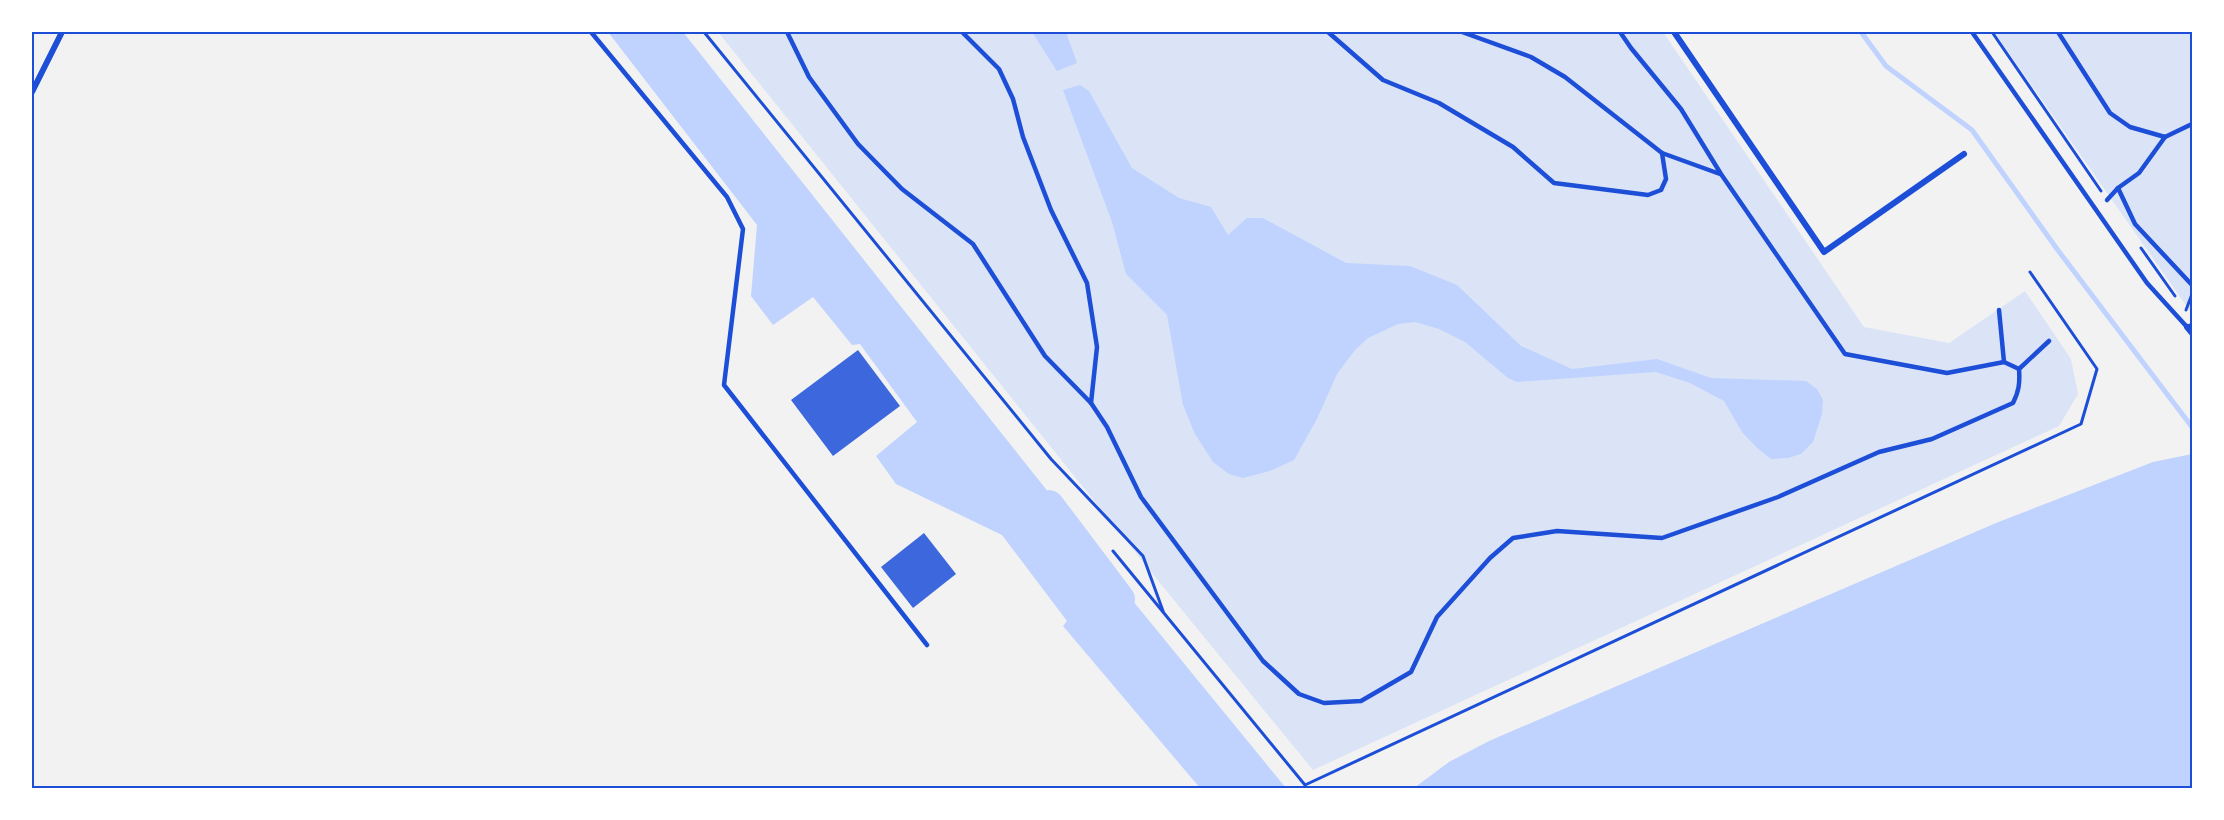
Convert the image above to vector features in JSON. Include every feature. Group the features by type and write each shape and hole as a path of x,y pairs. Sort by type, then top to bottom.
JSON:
{"street":[{"path":"32,93 62,32"},
{"path":"1674,32 1824,252 1964,154"},
{"path":"2190,326 2193,333"}],"lane":[{"path":"591,32 727,198 744,229 724,385 927,645"},
{"path":"787,32 809,77 858,144 902,189 973,244 1045,356 1091,403 1107,427 1142,497 1263,661 1299,694 1324,703 1361,701 1411,672 1437,617 1490,558 1514,538 1557,531 1662,538 1778,497 1879,452 1932,439 2013,403 2020,385 2019,369"},
{"path":"962,32 999,69 1013,99 1023,137 1050,210 1087,283 1097,347 1091,403"},
{"path":"1328,32 1383,80 1439,103 1503,141 1554,183 1648,195 1661,190 1666,179 1662,153"},
{"path":"1462,32 1531,57 1565,77 1662,153 1721,174"},
{"path":"1620,32 1681,109 1721,174 1845,354 1947,373 2004,362 2019,369"},
{"path":"1972,32 2147,283 2190,326"},
{"path":"2058,32 2110,113 2130,127 2165,137"},
{"path":"2107,200 2118,188 2139,173 2165,137 2193,124"},
{"path":"2118,188 2135,224 2192,284"},
{"path":"1999,310 2004,362"},
{"path":"2019,369 2049,341"}],"path":[{"path":"704,32 1051,459 1143,556 1164,613"},
{"path":"1992,32 2107,200"},
{"path":"2140,246 2185,311 2192,295 2192,284"},
{"path":"1113,551 1305,786 2080,424 2097,369 2030,272"}],"shaded area":[{"path":"718,32 1663,32 1864,327 1949,343 2025,291 2071,359 2078,394 2059,426 1313,770"},
{"path":"1994,32 2192,32 2192,314"}],"water":[{"path":"608,32 683,32 1080,532 1068,542 1091,572 1101,562 1286,788 1200,788 1063,626 1067,621 1002,535 896,484 876,456 917,422 860,344 852,345 813,297 773,325 751,296 757,225"},
{"path":"1032,32 1066,32 1077,63 1057,71"},
{"path":"1080,85 1089,91 1132,168 1179,198 1211,207 1228,235 1247,218 1263,218 1346,263 1410,266 1457,285 1521,346 1572,369 1657,359 1711,378 1806,381 1817,389 1823,400 1822,414 1813,442 1801,454 1788,458 1771,459 1742,432 1724,401 1690,383 1656,372 1517,382 1508,378 1465,342 1439,329 1415,322 1398,324 1368,338 1355,350 1337,374 1317,419 1294,460 1270,471 1243,478 1229,474 1213,462 1195,434 1183,405 1167,315 1126,274 1112,222 1063,90"},
{"path":"2192,454 2192,788 1414,788 1449,762 1489,741 1996,523 2153,462"}],"building":[{"path":"858,350 900,406 833,456 791,400"},
{"path":"924,533 956,574 913,608 881,567"}],"waterway":[{"path":"1861,32 1886,66 1972,130 2057,249 2192,427"},
{"path":"1049,505 1120,599"}]}
